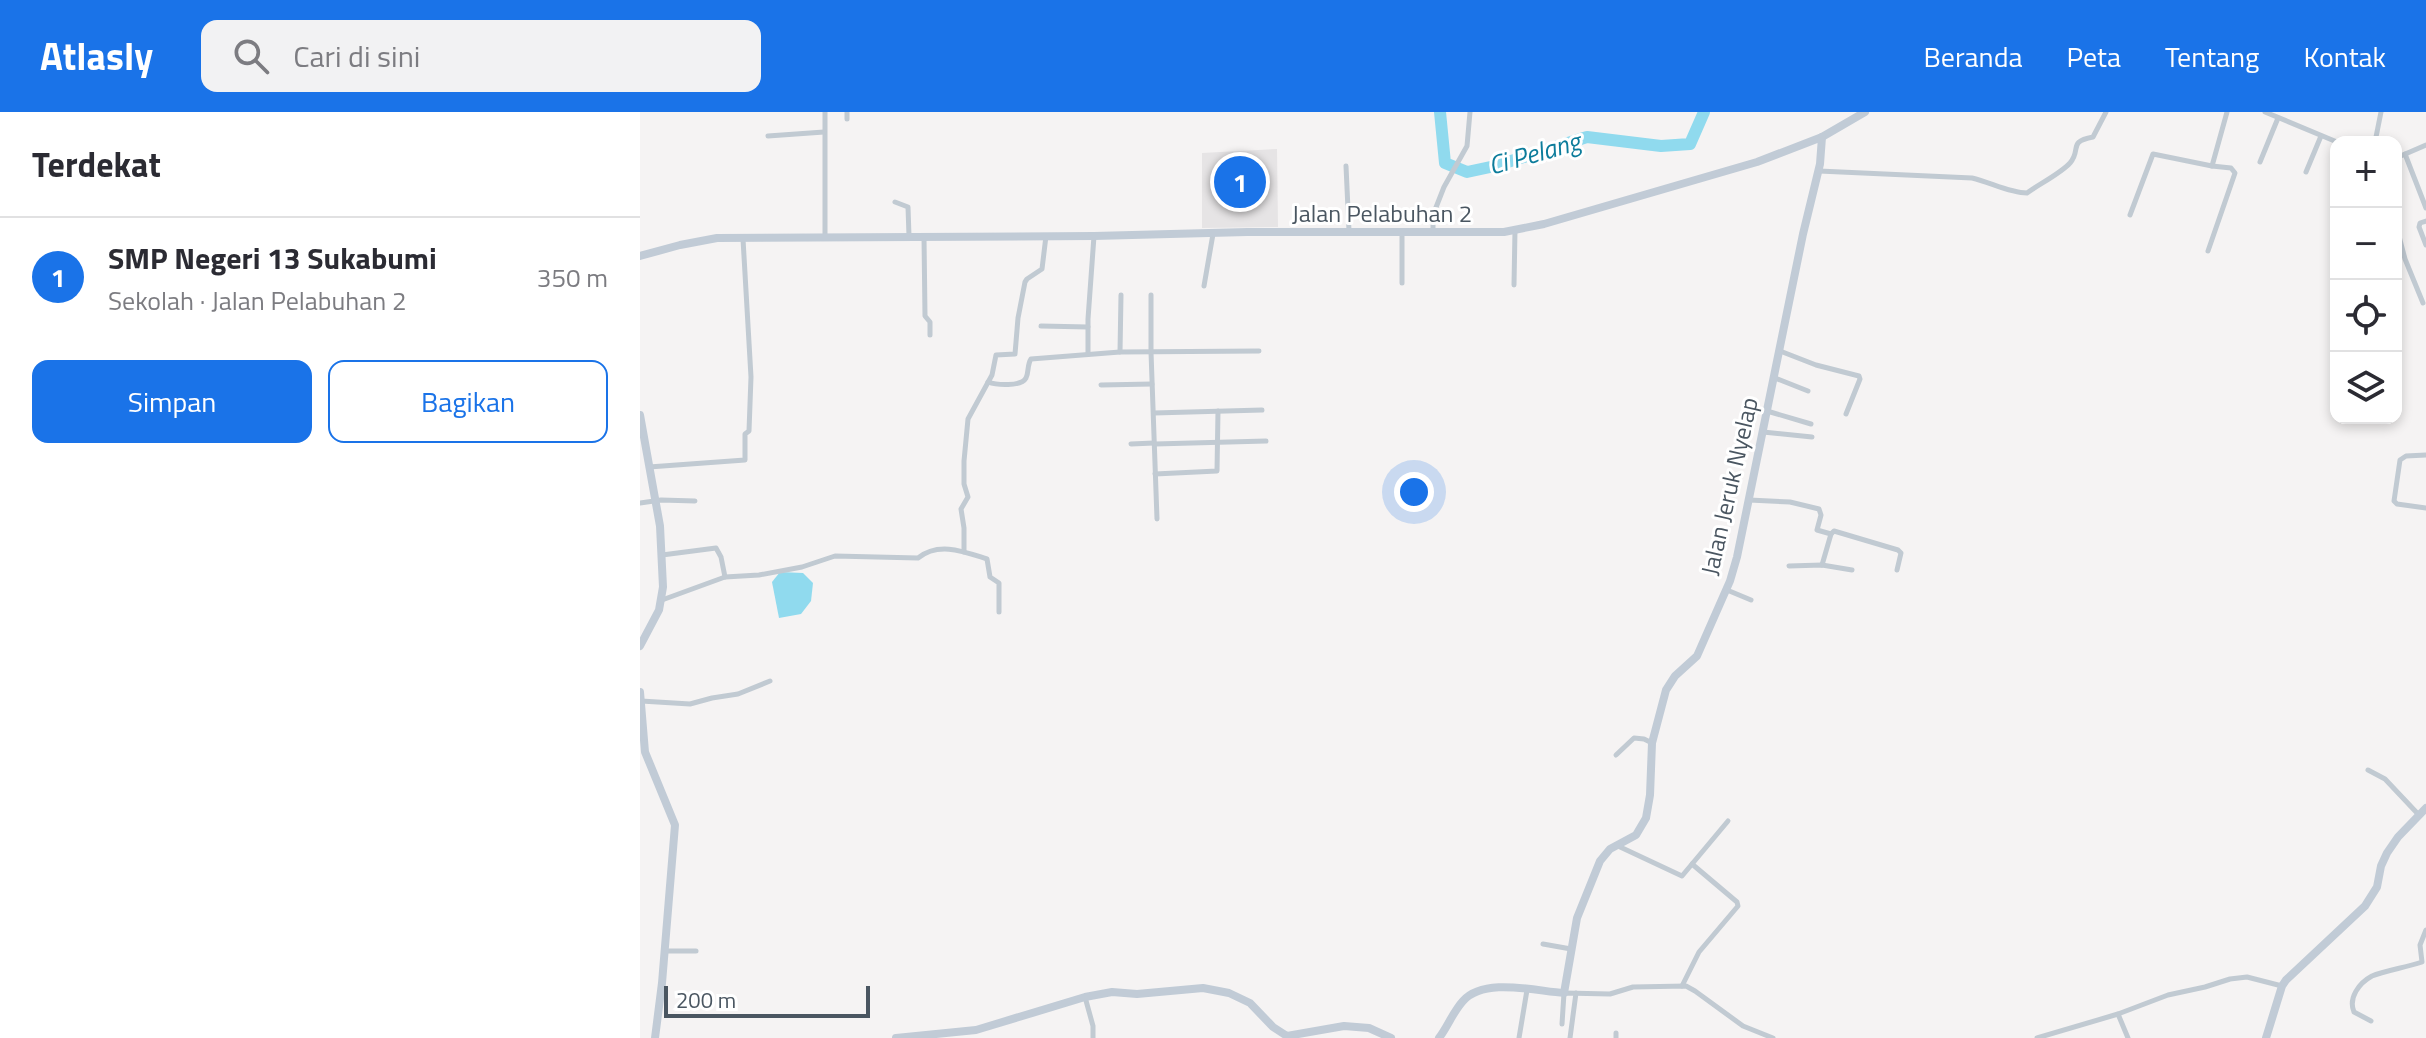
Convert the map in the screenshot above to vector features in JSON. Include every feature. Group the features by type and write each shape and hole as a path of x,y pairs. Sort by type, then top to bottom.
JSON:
{"street":[{"path":"825,112 825,238"},
{"path":"1433,232 1433,215 1444,187 1467,146 1470,112"},
{"name":"Jalan Pelabuhan 2","path":"640,256 699,241 743,238 1349,232 1492,234 1757,162 1822,137 1865,112"},
{"path":"1818,171 1972,178 2027,193 2071,162 2078,142 2093,137 2106,112"},
{"path":"2212,166 2227,112"},
{"path":"2265,112 2330,139"},
{"path":"2376,136 2381,112"},
{"path":"2260,162 2278,118"},
{"path":"768,136 824,132"},
{"path":"2306,172 2321,136"},
{"name":"Jalan Jeruk Nyelap","path":"1564,993 1577,918 1595,872 1603,856 1636,835 1646,818 1652,743 1668,685 1697,656 1737,557 1818,171 1822,137"},
{"path":"2402,155 2426,145"},
{"path":"2130,215 2153,154 2231,168 2235,173 2208,251"},
{"path":"2405,154 2426,208"},
{"path":"1346,166 1349,232"},
{"path":"895,202 908,207 909,236"},
{"path":"2426,221 2419,225 2426,245"},
{"path":"1514,285 1515,230"},
{"path":"1402,232 1402,283"},
{"path":"1204,286 1213,233"},
{"path":"924,236 925,316 930,322 930,335"},
{"path":"964,552 961,509 968,497 964,473 968,419 994,369 996,355 1015,354 1025,282 1042,269 1046,236"},
{"path":"1088,354 1094,236"},
{"path":"649,467 745,460 751,377 743,238"},
{"path":"2402,248 2423,303"},
{"path":"1120,352 1121,295"},
{"path":"1151,295 1157,519"},
{"path":"1041,326 1088,327"},
{"path":"988,382 1000,386 1023,381 1031,359 1120,352 1259,351"},
{"path":"1780,351 1816,365 1859,376 1846,414"},
{"path":"1775,378 1808,391"},
{"path":"1101,385 1152,384"},
{"path":"1154,413 1262,410"},
{"path":"1155,474 1216,472 1219,469 1218,411"},
{"path":"1767,411 1811,424"},
{"path":"640,415 662,555 662,600 640,646"},
{"path":"1762,431 1812,437"},
{"path":"1131,444 1266,441"},
{"path":"2426,455 2406,456 2400,460 2394,501 2426,508"},
{"path":"1749,500 1790,502 1819,509 1821,515 1816,530 1868,539 1900,551 1897,570"},
{"path":"640,503 695,501"},
{"path":"1822,565 1831,534"},
{"path":"662,555 716,548 720,552 725,577"},
{"path":"662,600 725,577 802,567 842,555 918,558 939,549 956,549 987,559 990,577 999,583 999,612"},
{"path":"1789,566 1822,565 1852,570"},
{"path":"1726,590 1751,600"},
{"path":"655,1038 675,825 644,746 641,696 690,704 738,694 770,681"},
{"path":"1616,755 1634,738 1652,743"},
{"path":"2368,770 2385,779 2418,814"},
{"path":"2266,1038 2282,986 2365,906 2377,887 2387,853 2426,808"},
{"path":"1617,845 1680,876 1728,821"},
{"path":"1682,986 1699,952 1738,906 1692,864"},
{"path":"2371,1021 2354,1012 2351,1001 2354,993 2372,977 2424,961 2420,945 2426,930"},
{"path":"1543,944 1572,950"},
{"path":"665,951 696,951"},
{"path":"2037,1038 2118,1014 2168,995 2230,979 2247,977 2282,986"},
{"path":"1439,1038 1462,1001 1475,991 1491,987 1610,994 1633,987 1682,986 1695,991 1743,1026 1773,1038"},
{"path":"896,1038 976,1030 1085,997 1112,992 1137,994 1212,988 1250,1003 1273,1027 1287,1036 1344,1026 1361,1027 1391,1038"},
{"path":"1519,1038 1527,990"},
{"path":"1562,1024 1564,993"},
{"path":"1570,1038 1576,993"},
{"path":"1085,997 1093,1038"},
{"path":"2118,1014 2128,1038"}],"shaded area":[{"path":"1277,149 1278,227 1202,228 1202,153"}],"water":[{"path":"780,572 803,573 813,583 811,601 801,614 779,618 772,582"}],"waterway":[{"name":"Ci Pelang","path":"1440,112 1445,163 1467,172 1587,137 1661,146 1690,144 1704,112"}],"place":[{"name":"SMP Negeri 13 Sukabumi","path":"1240,182"}]}
